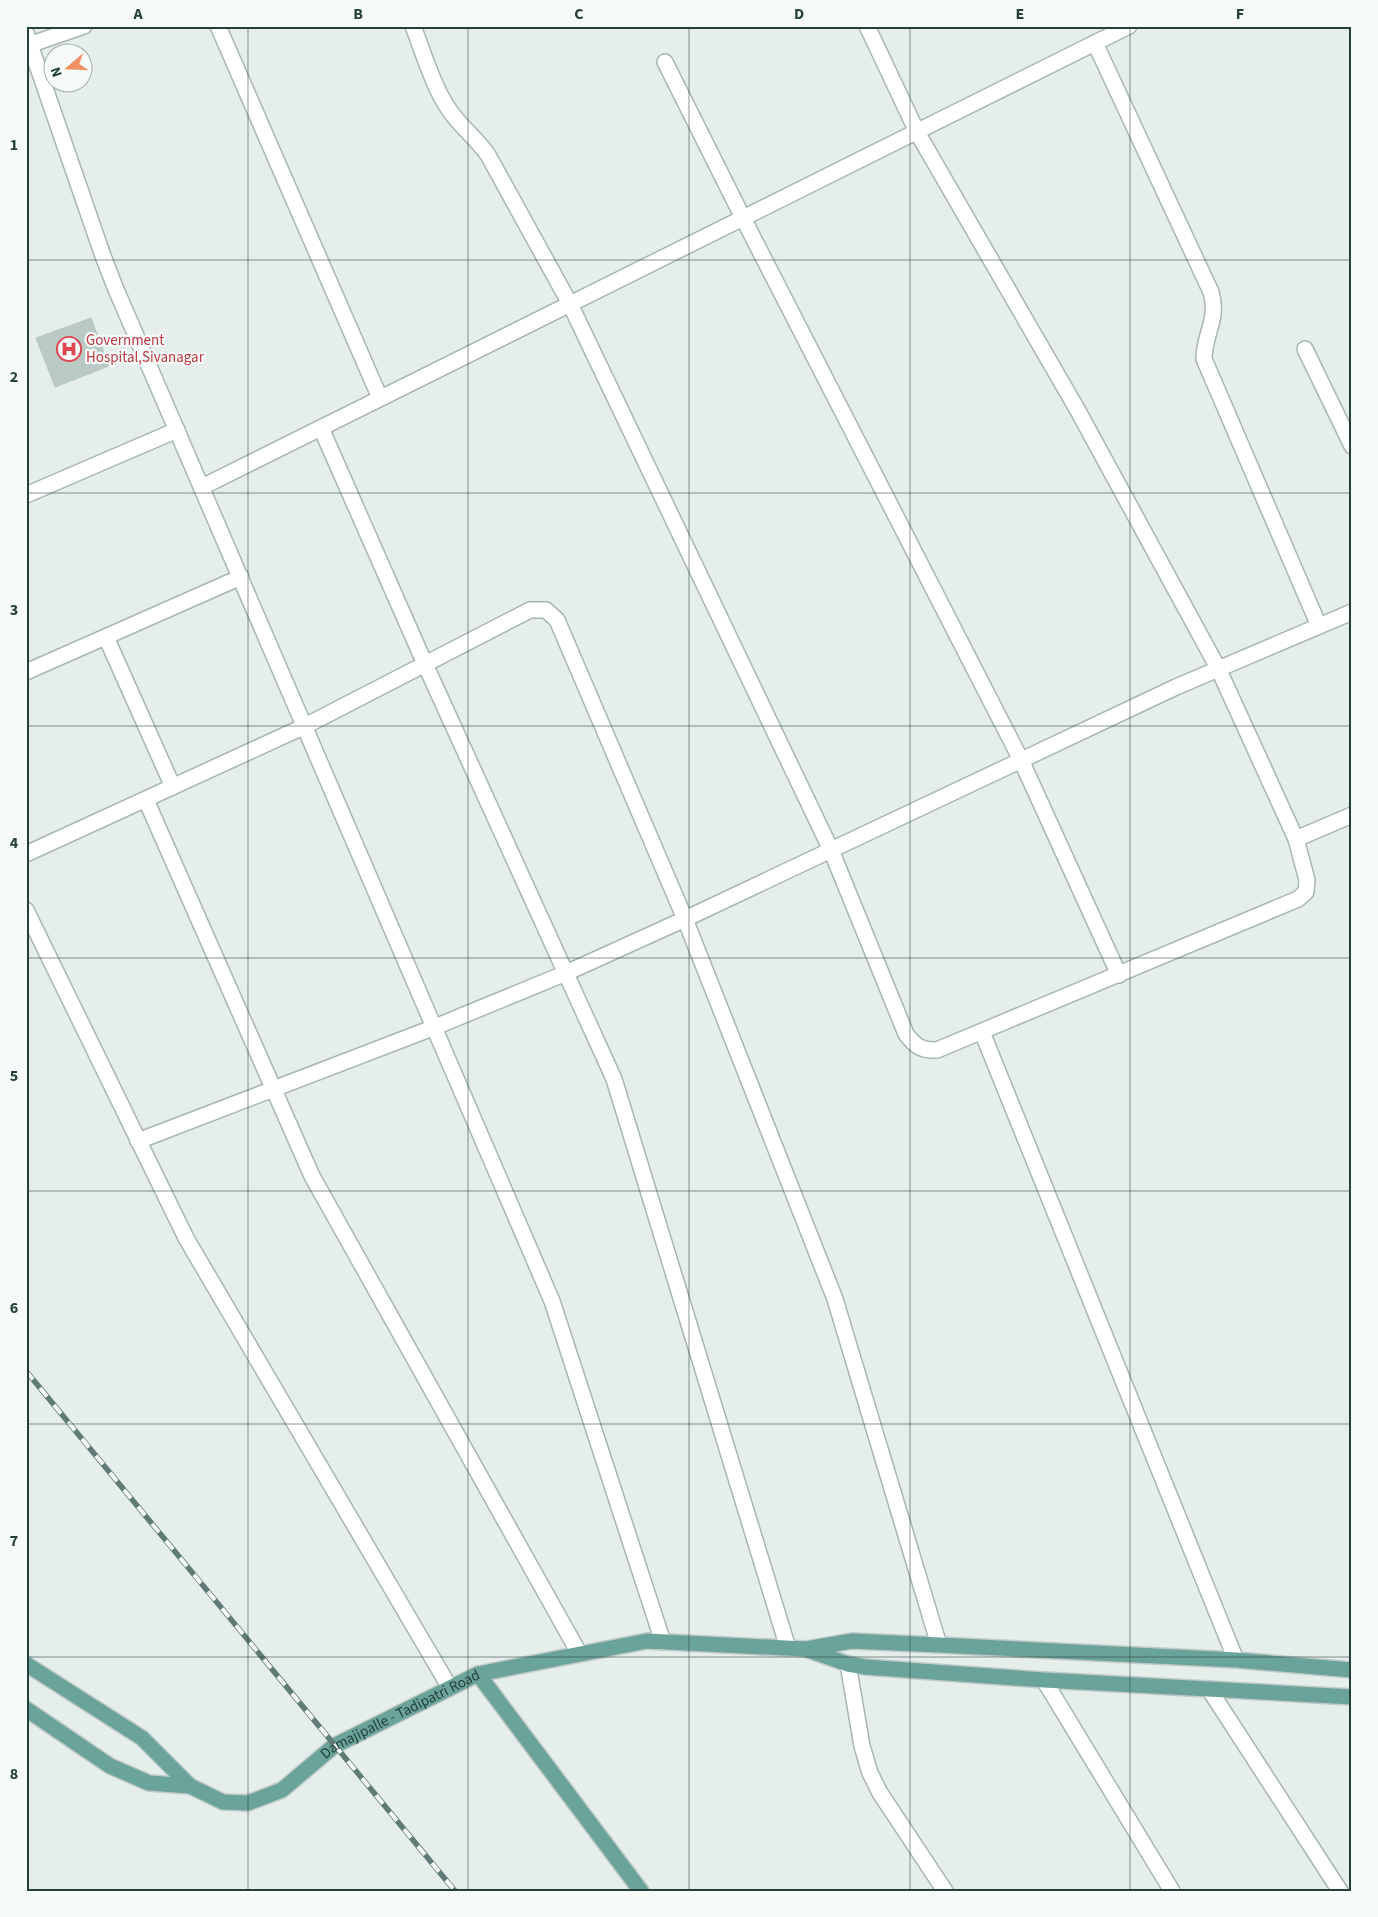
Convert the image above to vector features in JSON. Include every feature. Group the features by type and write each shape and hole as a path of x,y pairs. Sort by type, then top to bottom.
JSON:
{"main road":[{"path":"478,1674 647,1641 805,1649 852,1641 939,1644 1236,1660 1352,1670"},
{"path":"805,1649 848,1664 1044,1680 1352,1697"},
{"name":"Damajipalle - Tadipatri Road","path":"26,1664 142,1738 190,1786 223,1802 248,1803 282,1790 334,1746 478,1674 641,1891"},
{"name":"Damajipalle - Tadipatri Road","path":"26,1709 110,1766 149,1783 190,1786"}],"street":[{"path":"84,26 27,41 103,256 552,1301 664,1642"},
{"path":"218,26 380,398"},
{"path":"413,26 442,98 450,112 479,142 488,155 570,304 831,850 906,1034 914,1045 926,1051 937,1050 982,1032 1298,899 1306,892 1307,880 1296,839 1218,668 1077,409 917,132 866,26"},
{"path":"202,487 1129,26"},
{"path":"1095,43 1211,292 1214,316 1204,349 1204,359 1319,626"},
{"path":"665,62 1021,760 1119,975"},
{"path":"1305,349 1352,446"},
{"path":"321,428 425,664 614,1079 622,1100 788,1648"},
{"path":"26,494 177,430"},
{"path":"26,672 241,577"},
{"path":"26,854 305,726 530,610 546,610 557,620 685,919 834,1299 939,1644"},
{"path":"138,1141 435,1027 566,972 685,919 1218,668 1352,612"},
{"path":"106,637 173,787"},
{"path":"146,800 312,1176 579,1653"},
{"path":"1296,839 1352,815"},
{"path":"26,910 186,1238 450,1688"},
{"path":"982,1032 1236,1660"},
{"path":"848,1664 862,1746 870,1772 880,1793 945,1891"},
{"path":"1044,1680 1172,1891"},
{"path":"1209,1689 1340,1891"}],"building":[{"path":"91,318 109,366 55,387 36,338"}],"railway":[{"path":"26,1371 455,1891"}],"place":[{"name":"Government Hospital,Sivanagar","path":"69,349"}]}
